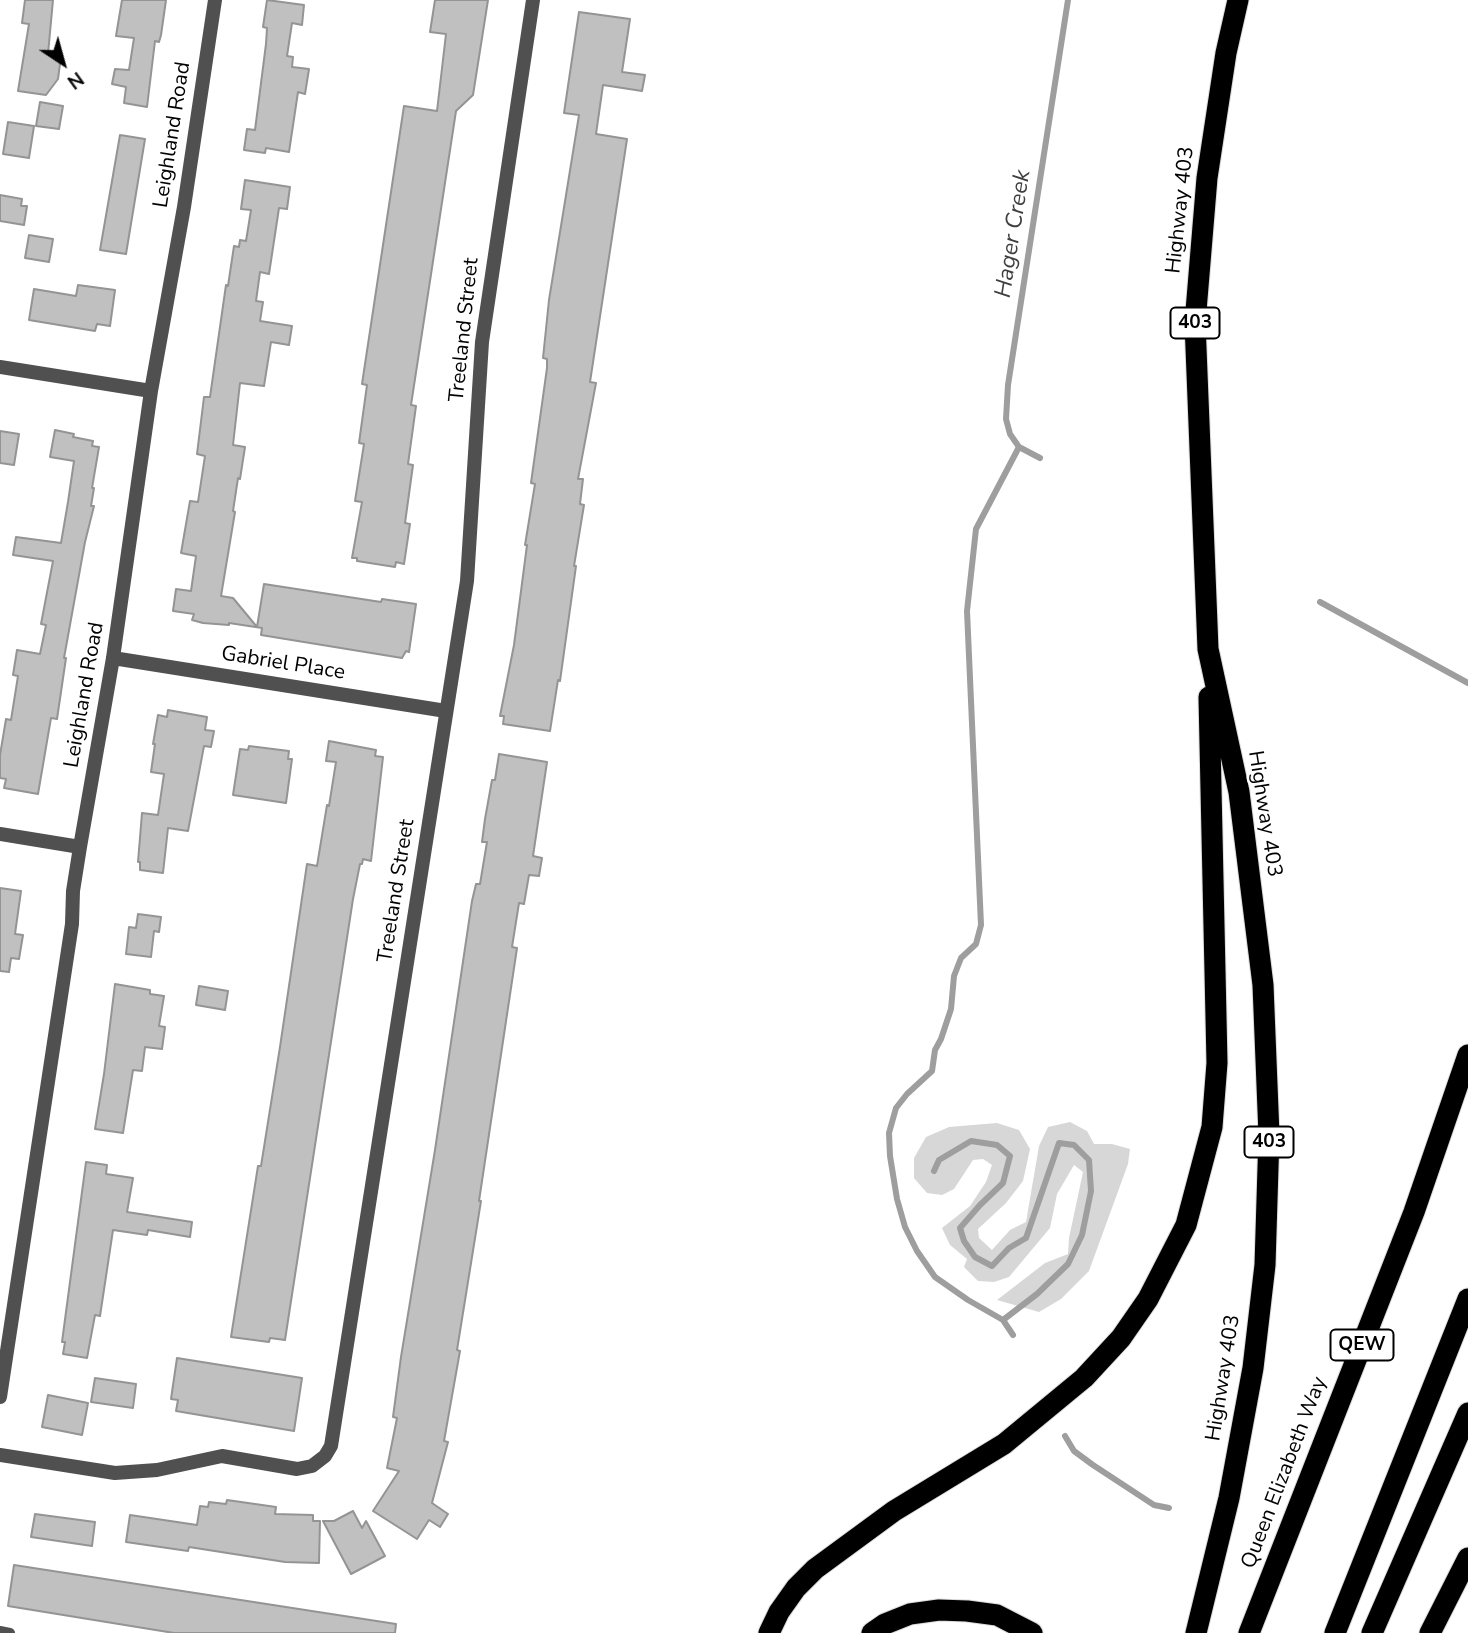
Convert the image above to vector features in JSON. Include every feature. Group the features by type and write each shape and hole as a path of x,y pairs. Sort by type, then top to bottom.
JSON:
{"highway":[{"name":"Highway 403","path":"1196,1633 1229,1498 1253,1368 1265,1265 1269,1135 1263,985 1255,916 1239,792 1208,649 1195,323 1206,178 1226,53 1238,0"},
{"path":"769,1633 779,1612 796,1588 815,1569 894,1511 1004,1444 1084,1378 1121,1338 1148,1299 1186,1225 1212,1127 1217,1063 1208,649"},
{"name":"Queen Elizabeth Way","path":"1249,1633 1414,1212 1468,1055"},
{"path":"1335,1633 1468,1299"},
{"path":"1372,1633 1468,1413"},
{"path":"1430,1633 1468,1558"},
{"path":"872,1633 885,1624 910,1614 939,1610 997,1615 1032,1633"}],"street":[{"name":"Leighland Road","path":"0,1397 70,937 80,846 113,658 151,391 184,207 215,0"},
{"name":"Treeland Street","path":"0,1455 115,1473 181,1466 222,1456 296,1469 312,1466 325,1456 331,1446 467,581 482,342 533,0"},
{"path":"0,367 151,391"},
{"name":"Gabriel Place","path":"113,658 446,711"},
{"path":"0,834 80,846"}],"lane":[{"path":"0,1631 10,1633"}],"shaded area":[{"path":"1070,1122 1087,1131 1094,1144 1112,1144 1130,1149 1128,1164 1089,1271 1061,1299 1039,1312 997,1300 1045,1263 1068,1254 1083,1172 1074,1165 1057,1194 1050,1228 1009,1277 994,1282 978,1281 964,1267 967,1259 950,1245 942,1228 970,1206 986,1182 992,1165 983,1159 973,1160 954,1189 942,1195 927,1193 914,1178 914,1158 926,1137 949,1127 997,1123 1019,1130 1030,1149 1023,1181 1006,1203 978,1229 979,1238 992,1250 1010,1230 1026,1222 1039,1146 1048,1127"}],"building":[{"path":"25,0 53,0 48,54 61,56 58,79 46,95 18,91 29,24 22,23"},
{"path":"122,0 166,0 161,35 159,42 155,41 147,107 124,103 126,87 112,84 115,69 129,70 134,38 116,36"},
{"path":"267,0 304,5 302,25 292,23 287,56 293,57 292,67 309,69 305,94 298,92 289,152 266,148 265,153 244,150 247,129 255,130 266,44 267,28 263,27"},
{"path":"435,0 488,0 473,95 456,111 411,405 416,406 408,464 413,465 405,523 410,524 404,564 396,562 395,567 352,558 362,502 355,501 364,444 359,443 367,385 362,384 404,106 437,111 446,34 430,32"},
{"path":"579,12 630,19 622,72 645,75 642,91 603,85 596,134 627,139 590,382 596,383 578,479 583,479 580,504 584,505 560,681 558,680 550,731 503,724 504,716 500,716 514,645 535,484 531,483 547,368 547,359 543,358 549,300 579,115 564,113"},
{"path":"40,102 63,106 59,129 36,126"},
{"path":"8,122 34,126 29,158 3,154"},
{"path":"120,135 145,139 126,254 100,250"},
{"path":"245,180 290,187 287,209 279,208 269,274 260,272 256,301 263,302 260,321 292,326 289,345 271,342 264,386 240,383 233,445 245,447 221,596 233,598 257,627 264,584 381,602 382,599 416,604 409,652 406,651 402,658 261,635 262,628 229,623 203,623 192,620 194,614 173,611 176,589 191,591 196,556 181,553 190,501 198,502 205,456 197,454 204,397 210,397 234,246 239,247 240,240 246,241 251,210 241,209"},
{"path":"0,195 22,199 21,206 27,206 24,225 0,221"},
{"path":"29,235 53,239 49,262 25,258"},
{"path":"78,285 115,290 110,326 97,324 95,331 29,320 34,289 76,296"},
{"path":"55,430 93,441 92,446 99,447 92,488 91,506 94,506 64,658 57,719 51,718 38,794 4,788 6,779 0,778 0,755 6,719 11,720 18,676 13,675 17,650 40,654 46,625 41,624 53,561 13,555 16,537 61,543 68,502 74,461 50,457"},
{"path":"0,431 19,434 14,465 0,463"},
{"path":"168,710 207,717 205,730 214,731 211,747 204,746 188,831 168,828 163,873 140,870 138,862 142,813 158,815 164,774 151,772 153,744 158,715 167,717"},
{"path":"329,741 376,750 375,756 383,757 371,861 363,859 360,864 353,899 285,1340 270,1338 269,1342 231,1337 258,1166 261,1166 307,864 317,866 327,805 329,806 336,762 326,761"},
{"path":"249,746 289,751 288,759 292,759 286,803 233,795 240,749 248,750"},
{"path":"499,754 547,762 533,856 542,858 539,876 529,875 524,904 519,903 512,947 517,948 457,1350 460,1351 444,1441 448,1442 432,1503 448,1514 440,1527 429,1520 417,1539 373,1511 399,1471 387,1468 397,1418 393,1417 401,1357 472,901 476,884 480,884 487,842 482,842 485,819"},
{"path":"0,888 21,891 15,934 23,935 19,959 11,958 9,972 0,971"},
{"path":"138,914 161,917 159,932 154,931 151,957 126,954 129,927 136,928"},
{"path":"115,984 150,990 150,994 164,996 159,1026 165,1027 162,1049 145,1047 142,1071 133,1070 123,1133 95,1129"},
{"path":"199,986 228,991 225,1010 196,1005"},
{"path":"86,1162 107,1165 106,1174 133,1178 127,1212 192,1222 190,1237 148,1230 147,1235 113,1230 100,1316 95,1315 87,1358 63,1354 65,1342 62,1342"},
{"path":"177,1358 302,1378 294,1431 176,1411 178,1400 171,1399"},
{"path":"95,1378 136,1384 133,1408 91,1402"},
{"path":"48,1395 88,1403 82,1435 42,1427"},
{"path":"227,1500 276,1507 275,1514 313,1515 313,1521 320,1521 319,1563 285,1562 189,1547 188,1551 126,1542 130,1515 197,1525 200,1506 208,1507 209,1502 226,1504"},
{"path":"353,1511 362,1528 366,1521 385,1556 351,1574 323,1521 334,1521"},
{"path":"35,1514 95,1522 92,1546 31,1537"},
{"path":"14,1565 396,1624 395,1633 174,1633 8,1606"}],"waterway":[{"name":"Hager Creek","path":"1040,458 1019,447 1010,434 1006,419 1008,385 1068,0"},
{"path":"1003,1320 935,1277 917,1251 905,1227 897,1199 889,1133 896,1108 932,1071 935,1050 951,1009 954,976 961,958 976,944 981,925 967,611 976,529 1019,447"},
{"name":"Hager Creek","path":"1320,602 1468,683"},
{"path":"934,1171 939,1160 971,1141 997,1145 1010,1156 1003,1183 960,1228 964,1241 975,1257 992,1266 1009,1248 1026,1238 1059,1143 1074,1145 1089,1160 1091,1191 1082,1235 1068,1264 1037,1294 1003,1320 1013,1335"},
{"path":"1065,1436 1074,1451 1093,1465 1154,1505 1169,1508"}]}
